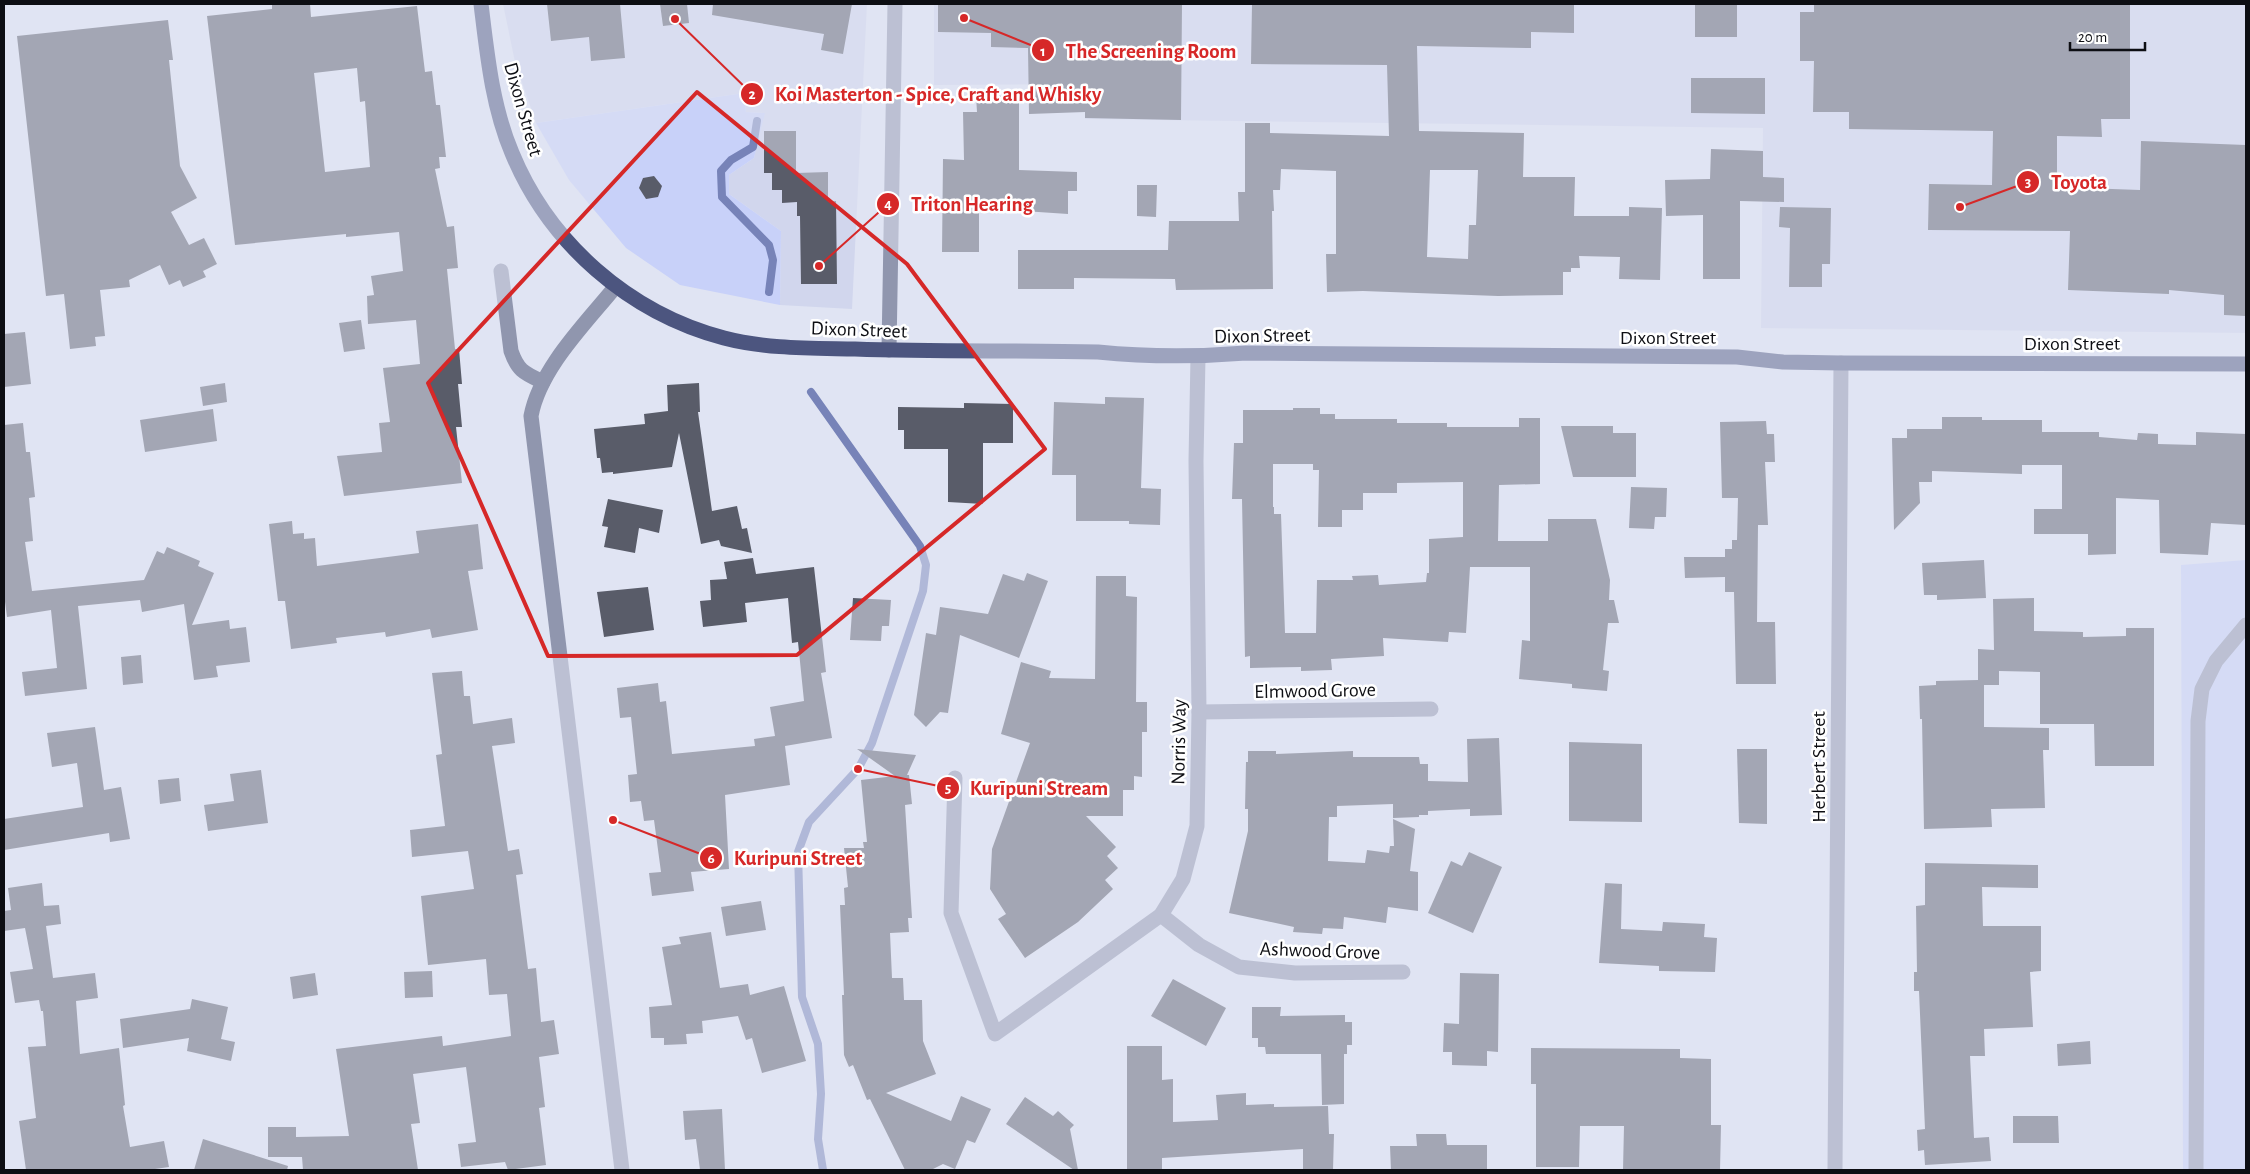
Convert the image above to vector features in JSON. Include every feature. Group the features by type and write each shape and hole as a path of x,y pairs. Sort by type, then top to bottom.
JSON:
{"main road":[{"name":"Dixon Street","path":"481,4 495,98 511,151 525,182 561,236 585,260 616,286 659,313 725,338 810,348 1098,352 1138,356 1198,357 1246,353 1727,357 1783,362 1841,363 2246,364"}],"street":[{"path":"889,350 895,4"},
{"path":"501,271 510,351 515,363 522,372 543,382"},
{"path":"616,286 562,353 543,382 533,403 531,416 622,1170"},
{"name":"Norris Way","path":"955,778 951,913 996,1034 1162,915 1183,878 1197,826 1199,712 1195,556 1198,357"},
{"name":"Herbert Street","path":"1835,1170 1841,363"},
{"path":"2196,1170 2198,720 2202,689 2216,661 2246,625"},
{"name":"Elmwood Grove","path":"1199,712 1431,709"},
{"name":"Ashwood Grove","path":"1162,915 1199,944 1239,967 1294,973 1403,972"}],"highlighted area":[{"path":"697,92 907,264 1045,449 797,655 548,656 428,383"}],"shaded area":[{"path":"503,4 867,4 852,309 780,305 781,231 729,194 729,175 754,158 764,113 746,112 744,93 536,123 515,62"},
{"path":"934,4 2246,4 2246,333 1761,328 1763,128 1085,119 1085,84 934,85"},
{"path":"744,93 746,112 765,113 754,158 729,175 729,194 781,231 780,305 680,285 626,248 569,180 536,123"},
{"path":"2246,560 2246,1170 2183,1170 2181,565"}],"building":[{"path":"272,4 310,4 311,17 417,6 425,72 432,71 436,105 440,105 446,157 439,157 440,168 435,169 447,227 454,226 458,268 447,269 455,349 459,349 462,384 458,384 462,427 456,427 462,483 344,496 337,456 382,452 379,423 390,422 383,368 420,364 416,320 368,324 367,296 374,295 371,276 403,271 399,232 346,237 346,234 235,245 207,16 272,9","holes":["357,68 360,102 365,101 370,167 325,172 314,73"]},
{"path":"547,4 620,4 625,58 591,61 589,37 551,41"},
{"path":"660,4 687,4 689,23 663,26"},
{"path":"713,4 852,4 843,54 821,50 824,34 712,15"},
{"path":"938,4 1182,4 1181,120 1085,118 1085,112 1029,114 1028,48 991,47 991,33 938,32"},
{"path":"1252,4 1574,4 1574,33 1531,32 1531,48 1417,46 1419,131 1524,133 1523,177 1575,177 1574,216 1629,216 1629,207 1662,208 1660,280 1619,279 1620,257 1579,256 1580,268 1571,268 1571,272 1563,272 1563,295 1498,296 1363,291 1327,292 1326,254 1336,254 1336,171 1281,169 1280,190 1273,190 1273,289 1176,290 1175,279 1074,278 1074,289 1018,289 1018,250 1168,250 1169,221 1239,221 1238,192 1245,192 1245,123 1270,123 1270,133 1389,136 1387,65 1251,64","holes":["1430,170 1478,170 1476,225 1469,225 1468,259 1427,257"]},
{"path":"1695,4 1737,4 1737,37 1695,37"},
{"path":"1814,4 2130,4 2130,119 2101,119 2102,137 2057,136 2057,187 2140,190 2141,141 2246,145 2246,316 2224,315 2224,295 2169,290 2169,294 2068,290 2070,231 1928,230 1929,184 1992,185 1993,131 1849,129 1849,112 1813,112 1814,61 1800,61 1800,12 1814,12"},
{"path":"168,20 173,60 169,60 180,166 197,198 171,212 189,245 204,238 217,264 203,271 206,277 183,287 180,280 169,285 160,265 129,280 130,287 100,290 105,336 95,337 96,346 70,349 64,294 46,296 17,36"},
{"path":"1691,78 1765,78 1765,114 1691,113"},
{"path":"976,96 1019,96 1019,170 1077,172 1077,191 1068,191 1068,214 979,208 979,252 942,252 943,159 964,160 963,112 977,112"},
{"path":"764,131 796,131 796,173 828,172 828,202 836,201 837,284 801,284 800,216 797,216 797,202 782,203 782,190 772,190 772,173 764,173"},
{"path":"1711,149 1763,151 1763,177 1784,178 1784,202 1740,201 1740,279 1703,279 1703,215 1666,216 1665,180 1710,179"},
{"path":"654,176 662,186 658,197 646,199 639,188 643,178"},
{"path":"1137,185 1157,185 1156,217 1137,216"},
{"path":"1780,207 1831,208 1830,264 1822,264 1822,287 1789,287 1790,228 1779,227"},
{"path":"361,320 365,349 344,352 339,323"},
{"path":"25,332 31,384 4,387 4,334"},
{"path":"225,383 227,402 203,406 200,387"},
{"path":"699,383 700,412 698,412 712,511 737,506 742,529 747,528 752,553 721,546 719,540 701,544 679,433 672,467 613,474 613,472 602,473 600,458 597,458 594,429 645,424 644,414 668,411 667,385"},
{"path":"1105,397 1144,398 1141,488 1161,489 1160,525 1129,524 1129,521 1076,521 1076,475 1052,475 1054,402 1105,404"},
{"path":"964,403 1013,404 1013,443 983,443 983,504 948,502 948,449 904,449 904,430 898,430 898,407 964,408"},
{"path":"1293,408 1320,408 1320,414 1335,414 1335,419 1397,419 1397,423 1447,423 1447,427 1519,427 1519,418 1540,418 1540,484 1499,485 1498,541 1548,541 1548,519 1596,519 1610,580 1609,600 1614,600 1619,623 1608,623 1603,670 1609,671 1607,691 1572,688 1572,684 1519,679 1522,640 1530,641 1530,567 1470,567 1466,633 1449,632 1448,642 1383,638 1384,656 1331,659 1332,670 1301,671 1301,667 1250,668 1250,656 1245,657 1242,499 1232,499 1234,443 1243,443 1243,410 1293,410","holes":["1273,464 1313,464 1313,470 1319,470 1318,527 1342,527 1342,510 1363,510 1363,493 1397,493 1397,483 1463,482 1463,537 1429,539 1429,573 1427,573 1426,582 1379,585 1378,575 1352,576 1353,580 1317,580 1316,633 1285,633 1281,514 1274,514"]},
{"path":"213,409 217,441 145,452 140,420"},
{"path":"1942,417 1982,417 1982,420 2042,420 2042,432 2099,432 2099,437 2137,440 2138,433 2158,434 2158,444 2196,445 2196,432 2246,434 2246,525 2211,523 2208,555 2160,553 2159,500 2116,498 2116,554 2088,555 2088,534 2034,534 2034,509 2062,509 2062,465 2022,465 2022,474 1932,471 1932,482 1919,482 1920,503 1894,530 1892,438 1907,438 1907,429 1942,429"},
{"path":"1766,421 1767,434 1774,434 1775,462 1765,462 1768,525 1758,525 1757,622 1775,622 1776,684 1736,684 1734,592 1725,592 1725,577 1685,578 1684,557 1725,557 1725,549 1732,549 1732,540 1737,540 1738,498 1722,498 1720,422"},
{"path":"23,423 26,452 30,452 35,497 29,498 33,541 25,542 32,591 144,580 157,551 164,554 167,547 200,561 198,566 214,573 192,625 229,620 230,629 246,627 250,662 216,666 218,677 194,680 184,604 142,612 140,600 78,606 87,689 25,696 22,672 57,668 51,610 7,617 4,594 4,425"},
{"path":"1561,426 1613,426 1613,433 1636,433 1636,477 1573,477"},
{"path":"1631,487 1667,488 1666,517 1655,517 1654,529 1629,528"},
{"path":"608,499 663,510 659,533 639,528 635,553 604,547 608,527 602,526"},
{"path":"292,521 293,534 304,533 304,539 315,538 317,566 419,553 416,531 478,524 483,569 468,571 478,630 432,638 430,629 386,637 385,632 336,638 337,643 291,649 285,601 278,601 269,524"},
{"path":"753,558 756,574 814,567 826,672 821,673 832,738 785,746 790,785 725,795 729,869 691,872 694,891 652,896 649,873 661,872 654,820 644,821 641,801 630,802 628,775 637,774 631,717 620,718 617,688 658,683 660,702 666,701 672,754 755,746 754,739 775,736 770,707 804,701 798,642 792,643 788,598 745,603 747,622 703,627 700,601 711,600 710,580 727,579 724,562"},
{"path":"1984,560 1986,598 1937,600 1937,595 1924,595 1922,563"},
{"path":"1027,573 1048,581 1019,658 960,635 948,713 940,712 926,727 914,715 926,633 936,635 940,607 988,614 1003,574 1024,581"},
{"path":"1096,576 1126,576 1126,596 1137,597 1136,702 1147,702 1147,732 1142,732 1142,777 1134,776 1134,790 1123,790 1123,816 1086,816 1116,847 1107,856 1118,868 1105,880 1113,889 1078,922 1025,958 998,919 1006,914 990,889 992,849 1030,743 1001,734 1021,662 1051,671 1049,678 1095,679"},
{"path":"648,587 654,630 604,637 597,592"},
{"path":"853,598 891,600 889,626 882,626 881,641 850,640"},
{"path":"2034,598 2034,631 2083,632 2083,637 2126,636 2126,628 2154,628 2154,766 2095,766 2094,724 2040,724 2040,672 1999,671 1999,685 1984,685 1984,727 2049,728 2049,750 2043,750 2045,808 1991,809 1992,827 1924,829 1922,719 1920,719 1919,686 1936,685 1936,681 1978,680 1978,649 1994,650 1993,599"},
{"path":"141,655 143,683 123,685 121,657"},
{"path":"462,671 464,696 470,696 473,724 512,718 515,743 492,746 508,851 519,849 523,874 516,875 528,969 536,968 541,1022 554,1020 559,1054 539,1057 545,1107 539,1108 546,1165 508,1170 505,1162 461,1167 458,1144 476,1142 466,1067 413,1074 420,1123 411,1124 418,1170 303,1170 302,1157 268,1157 268,1127 296,1127 296,1137 349,1136 336,1049 442,1036 443,1046 511,1036 507,994 489,995 486,959 428,965 421,896 474,889 468,851 412,857 410,830 445,826 436,755 442,754 432,673"},
{"path":"95,727 104,790 121,787 130,839 110,842 109,833 4,850 4,819 83,807 77,763 52,767 47,733"},
{"path":"1499,738 1502,815 1470,816 1470,809 1428,811 1428,815 1419,815 1419,817 1393,818 1393,804 1337,806 1337,817 1329,817 1328,861 1365,863 1367,850 1389,853 1390,846 1394,846 1393,819 1415,829 1410,871 1418,872 1418,911 1388,907 1386,923 1344,917 1343,929 1323,928 1322,934 1293,932 1294,927 1229,913 1248,831 1248,809 1245,809 1248,751 1276,751 1276,754 1353,751 1353,757 1419,757 1420,764 1428,764 1428,781 1468,782 1467,739"},
{"path":"1569,742 1642,744 1642,822 1569,821"},
{"path":"857,749 916,755 907,775 909,775 912,804 905,805 912,918 908,918 909,932 890,933 892,978 903,978 904,1000 922,1000 923,1041 936,1074 886,1093 951,1121 961,1096 991,1109 975,1143 967,1140 955,1169 943,1164 931,1170 905,1170 870,1099 867,1100 853,1065 849,1067 844,1055 842,995 844,995 840,905 845,905 844,888 848,887 844,848 864,848 863,842 867,842 861,780 895,776"},
{"path":"1737,749 1767,749 1767,824 1739,823"},
{"path":"261,770 268,823 208,831 204,805 234,801 230,774"},
{"path":"179,778 181,801 160,804 158,780"},
{"path":"1469,852 1502,867 1473,933 1428,913 1451,861 1462,866"},
{"path":"1925,863 2038,865 2038,888 1982,887 1983,926 2041,926 2041,971 2030,972 2033,1027 1984,1029 1985,1056 1970,1056 1974,1138 1989,1137 1991,1161 1925,1165 1924,1150 1918,1151 1917,1130 1925,1129 1919,991 1914,991 1914,972 1917,972 1916,906 1925,905"},
{"path":"42,883 44,906 59,905 61,924 46,926 53,978 95,973 98,998 76,1001 80,1054 119,1048 125,1105 123,1106 130,1147 164,1141 169,1167 148,1170 26,1170 19,1121 36,1118 28,1047 46,1046 43,1011 41,1011 39,1000 15,1003 10,972 33,969 25,928 4,931 4,911 11,910 8,888"},
{"path":"1605,883 1622,884 1621,929 1662,931 1663,922 1705,924 1704,937 1717,938 1715,972 1659,971 1659,966 1599,963"},
{"path":"761,901 766,930 726,936 721,907"},
{"path":"711,932 720,988 748,984 750,995 784,986 806,1061 762,1073 752,1038 746,1040 738,1016 702,1021 703,1033 686,1034 687,1044 664,1045 664,1038 651,1038 649,1007 672,1005 662,947 681,944 679,937"},
{"path":"432,971 433,997 405,998 404,972"},
{"path":"315,973 318,995 293,999 290,977"},
{"path":"1460,973 1499,974 1498,1052 1487,1051 1487,1066 1452,1065 1452,1052 1443,1052 1444,1023 1459,1024"},
{"path":"1173,979 1226,1008 1206,1046 1151,1016"},
{"path":"192,999 228,1007 221,1039 235,1042 231,1061 187,1051 189,1038 123,1048 120,1019 190,1009"},
{"path":"1252,1007 1281,1007 1280,1016 1345,1015 1345,1022 1352,1022 1352,1045 1347,1045 1347,1054 1344,1054 1344,1104 1322,1105 1321,1054 1266,1054 1265,1047 1258,1047 1258,1038 1252,1038"},
{"path":"2090,1041 2091,1064 2058,1066 2057,1044"},
{"path":"1127,1046 1162,1046 1162,1080 1173,1079 1173,1122 1218,1120 1216,1095 1246,1093 1246,1105 1274,1104 1274,1107 1328,1106 1329,1134 1334,1134 1333,1170 1303,1170 1303,1149 1162,1158 1162,1170 1127,1170"},
{"path":"1531,1048 1680,1049 1680,1058 1711,1059 1711,1125 1721,1125 1720,1170 1623,1170 1624,1126 1580,1126 1579,1167 1536,1167 1536,1084 1531,1084"},
{"path":"1025,1097 1053,1116 1058,1111 1074,1125 1070,1129 1078,1170 1074,1170 1006,1124"},
{"path":"722,1109 725,1170 700,1170 696,1139 685,1140 683,1111"},
{"path":"2013,1116 2058,1116 2059,1143 2013,1143"},
{"path":"1416,1134 1446,1134 1447,1145 1487,1145 1487,1170 1391,1170 1390,1146 1417,1146"},
{"path":"203,1139 288,1166 287,1170 194,1170"}],"waterway":[{"path":"757,121 753,147 731,160 721,171 722,197 769,245 773,260 769,292"},
{"path":"811,392 920,546 926,565 923,591 872,743 858,769 809,822 798,852 802,997 818,1044 821,1094 818,1139 823,1170"}],"place":[{"name":"The Screening Room","path":"964,18"},
{"name":"Koi Masterton - Spice, Craft and Whisky","path":"675,19"},
{"name":"Toyota","path":"1960,207"},
{"name":"Triton Hearing","path":"819,266"},
{"name":"Kurīpuni Stream","path":"858,769"},
{"name":"Kuripuni Street","path":"613,820"}]}
